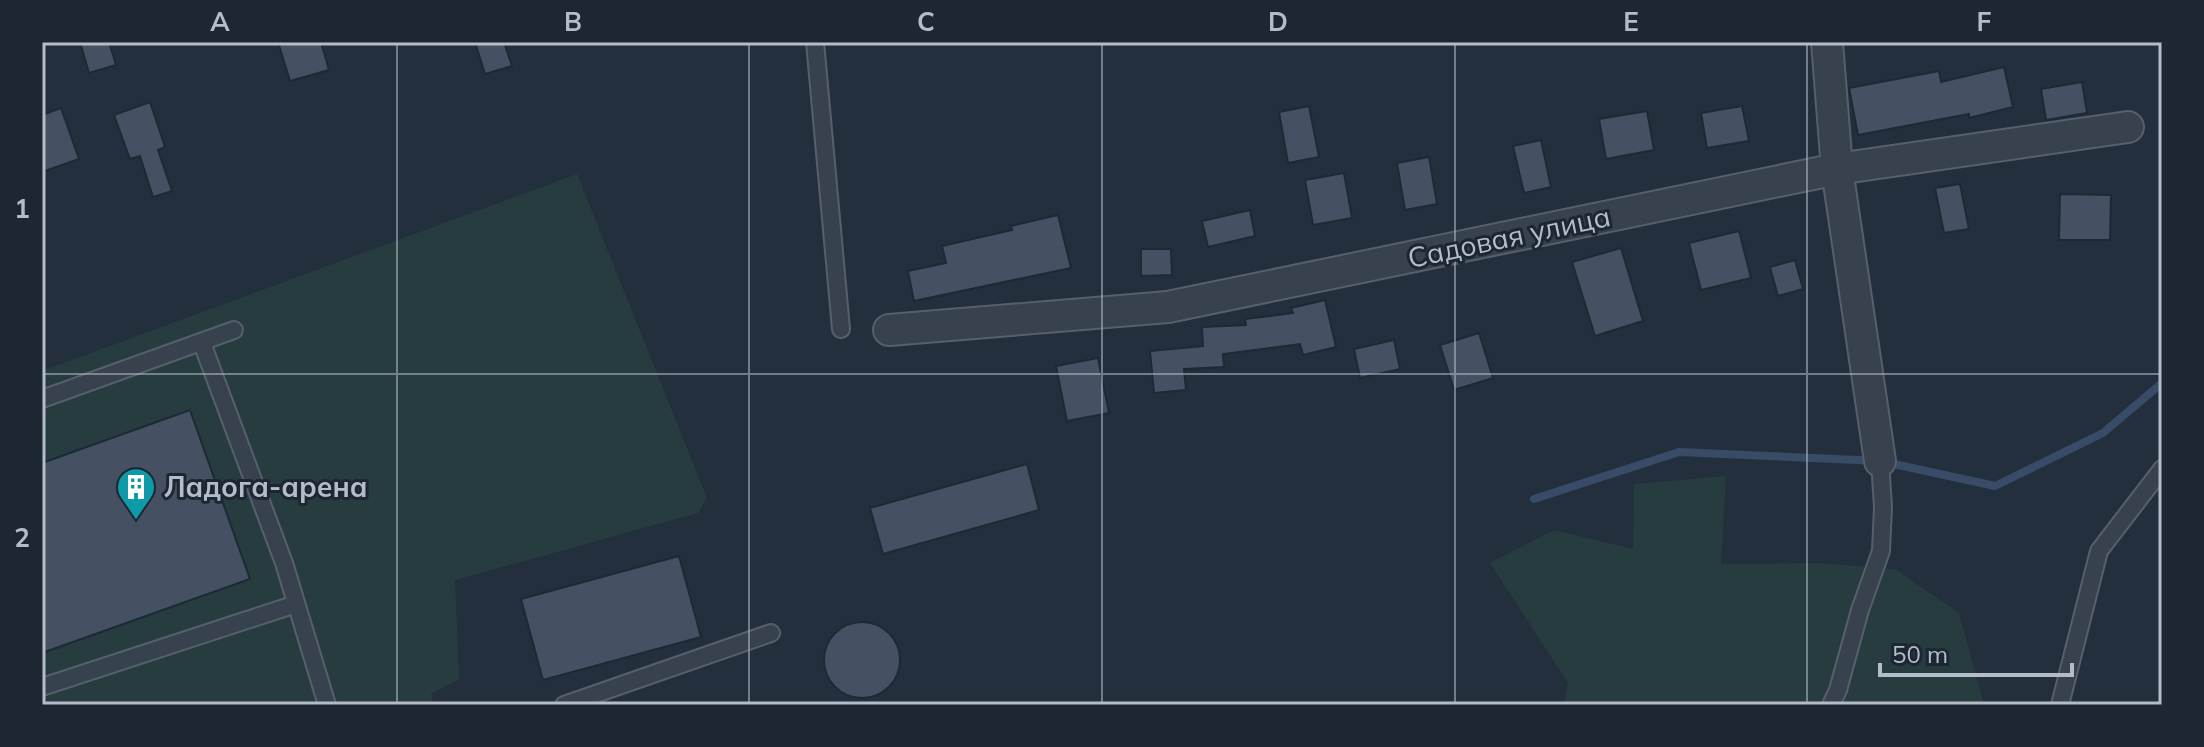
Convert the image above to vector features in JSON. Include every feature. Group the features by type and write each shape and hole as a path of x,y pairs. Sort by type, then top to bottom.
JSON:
{"street":[{"path":"1827,42 1837,169 1880,461"},
{"name":"Садовая улица","path":"889,330 1168,307 1837,169 2128,127"}],"lane":[{"path":"815,42 841,329"},
{"path":"42,399 234,330"},
{"path":"202,343 284,563 327,705"},
{"path":"1831,705 1881,551 1883,507 1880,461"},
{"path":"2060,705 2099,551 2162,469"},
{"path":"42,687 296,604"},
{"path":"564,705 771,633"}],"green space":[{"path":"577,174 707,498 698,513 455,580 459,679 431,694 433,705 42,705 42,371"},
{"path":"1726,476 1721,564 1817,563 1895,569 1959,613 1984,705 1564,705 1568,683 1490,563 1554,530 1633,549 1634,484"}],"building":[{"path":"80,42 109,42 116,65 89,73"},
{"path":"278,42 321,42 329,70 290,81"},
{"path":"475,42 504,42 512,66 485,74"},
{"path":"2004,67 2013,107 1969,118 1969,114 1858,135 1849,88 1939,71 1941,82"},
{"path":"2082,82 2087,113 2046,120 2041,89"},
{"path":"150,102 165,147 158,150 172,191 153,197 140,156 130,159 114,115"},
{"path":"1309,106 1319,157 1288,163 1279,112"},
{"path":"1742,106 1749,141 1707,148 1701,113"},
{"path":"61,108 79,159 42,172 42,115"},
{"path":"1647,111 1654,150 1606,159 1599,119"},
{"path":"1541,140 1551,187 1524,193 1513,146"},
{"path":"1429,157 1437,204 1405,210 1397,163"},
{"path":"1344,173 1352,218 1313,225 1305,180"},
{"path":"1960,184 1969,229 1944,233 1935,188"},
{"path":"2060,194 2111,195 2110,240 2059,240"},
{"path":"1250,210 1255,236 1208,247 1202,221"},
{"path":"1058,215 1071,268 914,301 908,271 946,263 942,246 1012,230 1011,226"},
{"path":"1739,231 1751,278 1701,290 1689,243"},
{"path":"1621,248 1643,321 1595,336 1572,262"},
{"path":"1141,249 1171,249 1172,275 1141,276"},
{"path":"1795,260 1803,289 1778,296 1770,267"},
{"path":"1325,300 1336,347 1303,355 1300,344 1223,354 1224,367 1184,369 1186,390 1154,393 1150,351 1203,346 1202,327 1246,325 1245,319 1293,313 1291,308"},
{"path":"1479,333 1493,378 1454,390 1440,345"},
{"path":"1394,340 1400,369 1360,378 1354,349"},
{"path":"1098,358 1109,413 1067,421 1056,366"},
{"name":"Ладога-арена","path":"190,410 250,579 42,653 42,463"},
{"path":"1027,464 1039,510 883,554 870,508"},
{"path":"679,556 701,637 543,680 521,599"},
{"path":"862,622 877,625 889,633 897,645 900,660 897,675 889,687 877,695 862,698 847,695 835,687 827,675 824,660 827,645 835,633 847,625"}],"waterway":[{"path":"1534,499 1679,452 1880,461 1995,486 2103,433 2162,383"}],"place":[{"name":"Ладога-арена","path":"136,521"}]}
